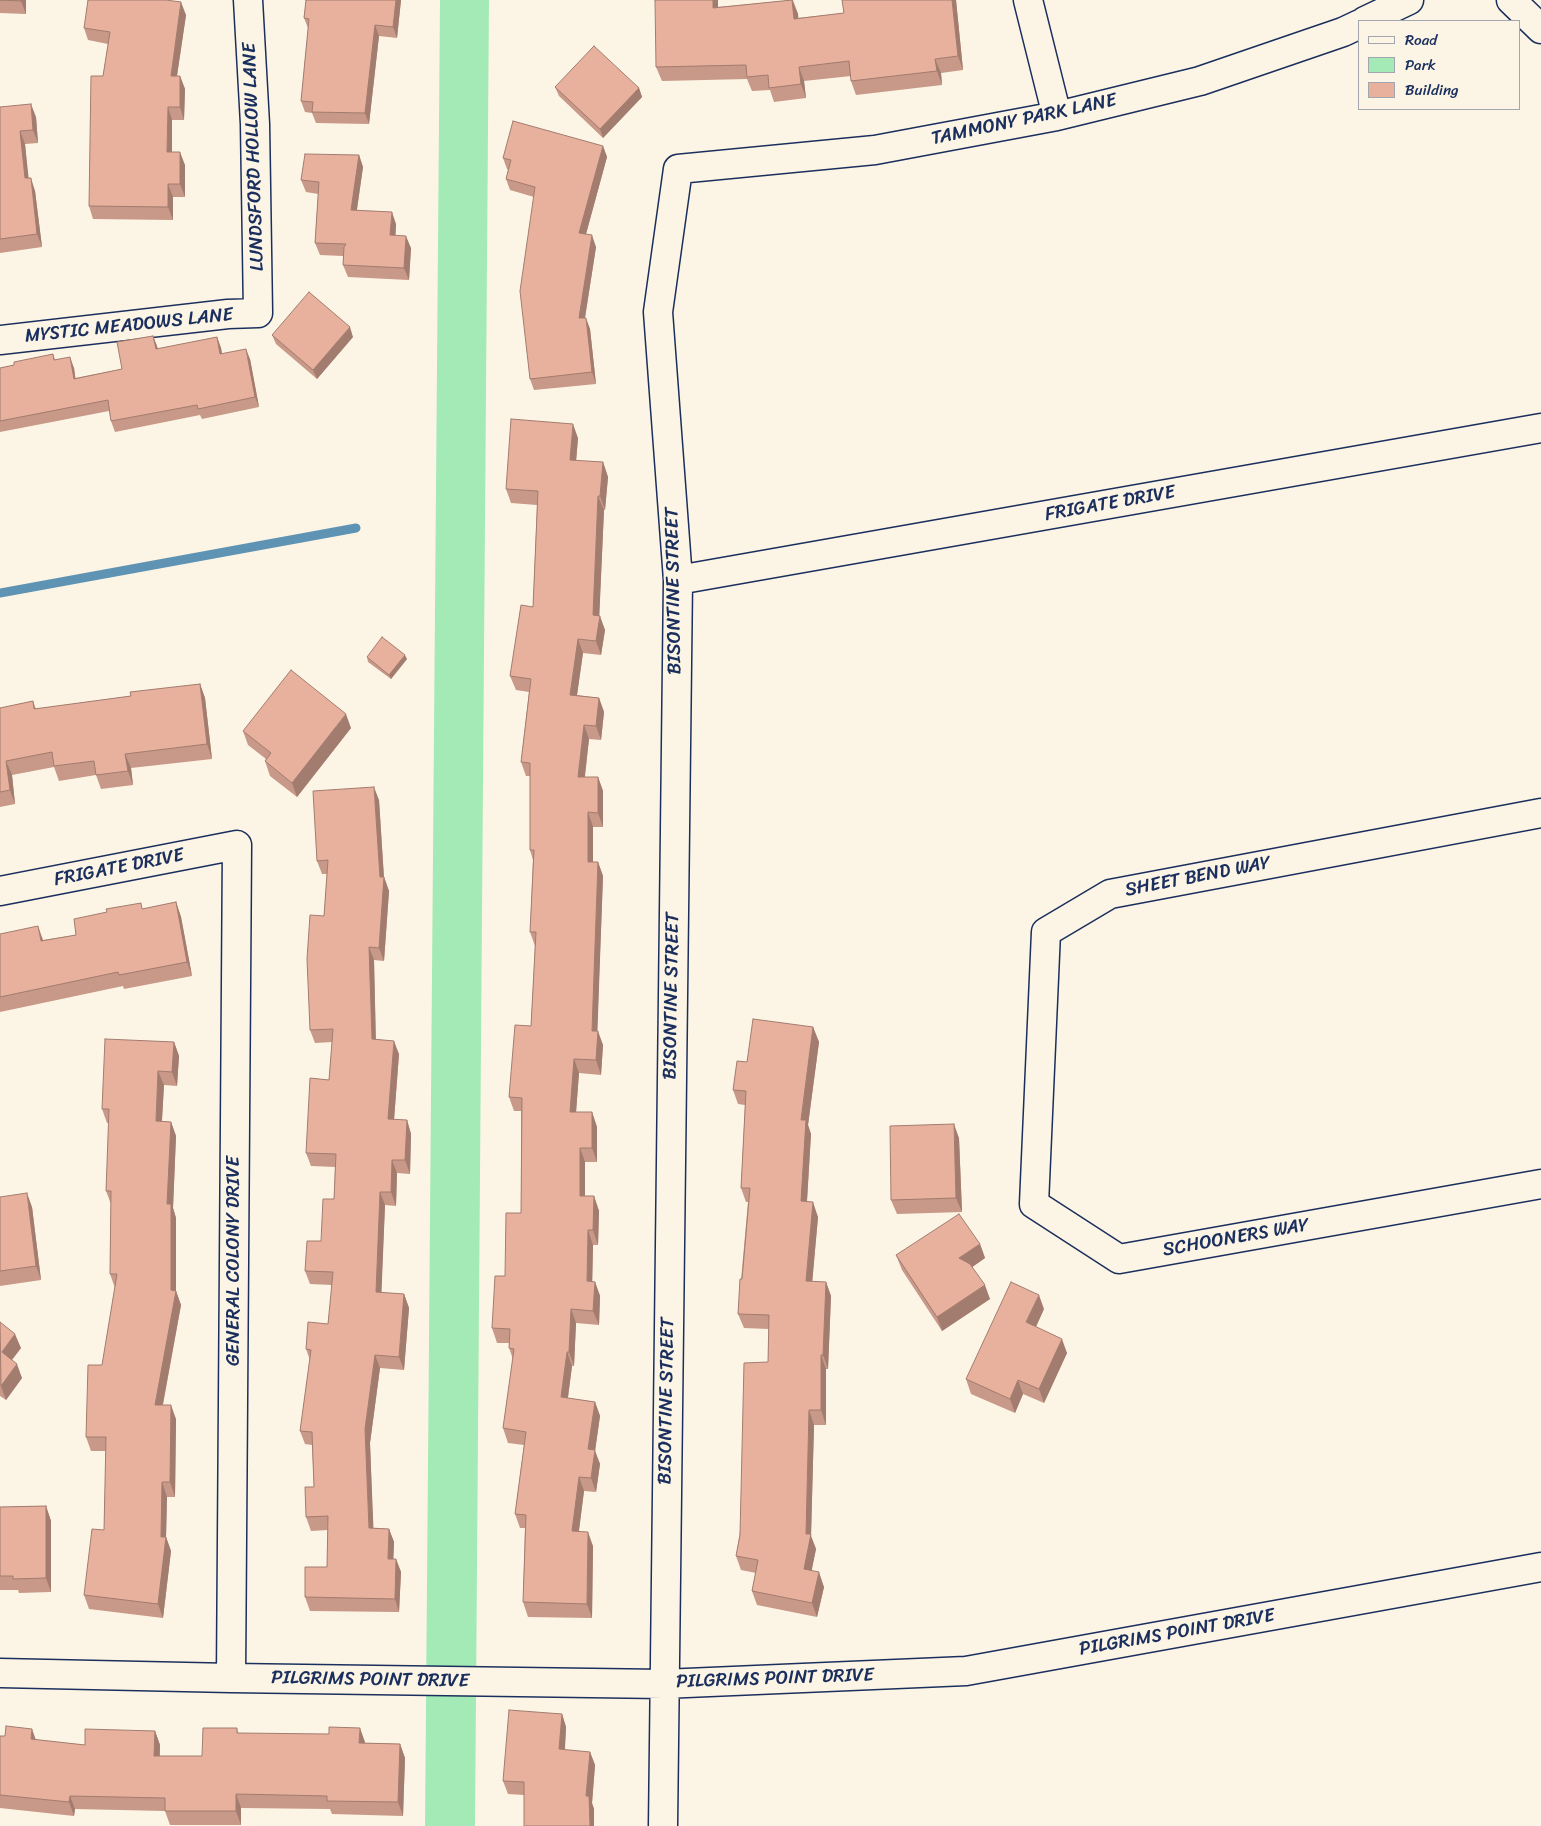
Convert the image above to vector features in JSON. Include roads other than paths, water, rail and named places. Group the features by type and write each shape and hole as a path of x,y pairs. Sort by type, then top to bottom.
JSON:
{"street":[{"name":"LUNDSFORD HOLLOW LANE","path":"248,0 255,124 258,313"},
{"path":"1028,0 1057,116"},
{"path":"1367,20 1409,0"},
{"path":"1511,0 1541,28"},
{"name":"TAMMONY PARK LANE","path":"678,169 875,150 1057,116 1200,81 1343,32 1358,25"},
{"name":"BISONTINE STREET","path":"663,1826 663,1684 678,580 658,312 678,169"},
{"name":"MYSTIC MEADOWS LANE","path":"0,340 228,314 258,313"},
{"name":"FRIGATE DRIVE","path":"678,580 1541,428"},
{"name":"SHEET BEND WAY","path":"1038,1116 1046,932 1110,894 1541,813"},
{"name":"FRIGATE DRIVE","path":"0,891 237,844"},
{"name":"GENERAL COLONY DRIVE","path":"231,1678 237,844"},
{"name":"SCHOONERS WAY","path":"1038,1116 1034,1204 1119,1259 1541,1184"},
{"name":"PILGRIMS POINT DRIVE","path":"0,1673 663,1684 966,1671 1541,1567"}],"waterway":[{"path":"0,593 356,528"}]}
